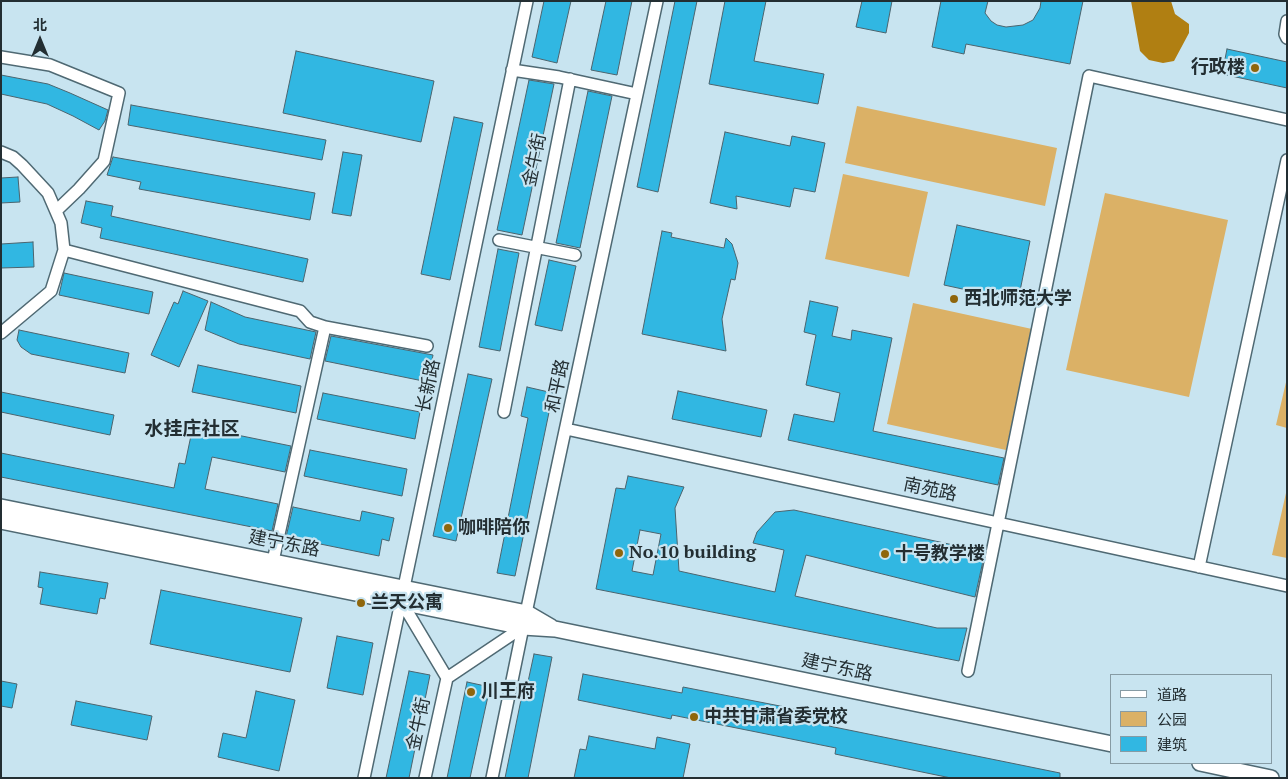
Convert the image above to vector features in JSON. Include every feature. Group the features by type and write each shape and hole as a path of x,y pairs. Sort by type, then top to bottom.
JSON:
{"main road":[{"name":"建宁东路","path":"1,507 273,561 402,594"},
{"name":"建宁东路","path":"1,521 402,594 525,620 555,629 1110,744"},
{"path":"1205,764 1271,778"}],"street":[{"name":"长新路","path":"364,778 527,1"},
{"name":"和平路","path":"492,778 657,1"},
{"path":"1287,22 1285,34 1287,38"},
{"path":"1,57 50,65 119,93 104,161 56,211"},
{"path":"512,70 570,79 637,94"},
{"path":"968,671 1089,76 1287,120"},
{"name":"金牛街","path":"504,412 535,247 570,79"},
{"path":"1,152 13,157 48,193 61,223 64,250 51,291 1,333"},
{"path":"1199,567 1287,160"},
{"path":"499,240 575,255"},
{"path":"64,250 300,311 310,322 325,327 427,346"},
{"path":"273,561 325,327"},
{"name":"南苑路","path":"566,428 1287,586"},
{"name":"金牛街","path":"402,594 447,678 425,778"},
{"name":"金牛街","path":"447,678 525,620"}],"green space":[{"path":"857,106 1057,148 1045,206 845,163"},
{"path":"843,174 928,192 909,277 825,259"},
{"path":"1105,193 1228,220 1189,397 1066,370"},
{"path":"913,303 1032,329 1006,450 887,424"},
{"path":"1287,378 1287,428 1276,425"},
{"path":"1287,493 1287,558 1272,555"}],"shaded area":[{"path":"1131,1 1171,1 1175,14 1189,24 1189,33 1174,61 1163,63 1149,60 1140,51"}],"building":[{"path":"544,1 571,1 557,63 532,57"},
{"path":"606,1 632,1 617,75 591,70"},
{"path":"675,1 697,1 658,192 637,187"},
{"path":"725,1 766,1 754,61 824,74 818,104 709,84"},
{"path":"862,1 892,1 886,33 856,27"},
{"path":"941,1 988,1 985,13 997,25 1006,27 1023,25 1033,20 1040,8 1041,1 1083,1 1070,64 966,44 964,54 932,47"},
{"name":"行政楼","path":"1227,49 1287,62 1287,88 1222,74"},
{"path":"296,51 434,81 421,142 283,113"},
{"path":"1,75 48,84 70,93 108,110 105,121 99,130 47,104 1,94"},
{"path":"529,80 554,84 522,235 497,230"},
{"path":"588,91 612,96 580,248 556,243"},
{"path":"131,105 326,140 322,160 128,125"},
{"path":"454,117 483,123 450,280 421,274"},
{"path":"725,132 790,146 792,136 825,143 815,192 794,188 790,207 736,196 737,209 710,203"},
{"path":"343,152 362,155 351,216 332,213"},
{"path":"113,157 315,193 310,220 139,189 141,182 107,175"},
{"path":"18,177 20,202 1,203 1,178"},
{"path":"86,201 113,206 111,216 308,259 303,282 100,238 102,228 81,223"},
{"path":"957,225 1030,241 1018,301 944,285"},
{"path":"662,231 672,233 671,237 724,248 726,238 732,244 738,263 735,280 731,279 722,319 726,351 642,334"},
{"path":"33,242 34,267 1,268 1,244"},
{"path":"498,249 519,253 500,351 479,347"},
{"path":"549,260 576,266 562,331 535,325"},
{"path":"64,273 153,292 149,314 59,295"},
{"path":"183,291 208,301 179,367 151,355 174,302 178,304"},
{"path":"810,301 838,307 832,336 851,340 852,330 892,338 873,431 1004,458 998,485 788,440 794,414 834,422 840,393 806,385 816,335 804,332"},
{"path":"211,302 245,317 316,332 310,359 239,344 205,330"},
{"path":"19,330 129,353 125,373 31,354 21,347 17,340"},
{"path":"331,336 433,355 428,382 325,361"},
{"path":"198,365 301,386 296,413 192,392"},
{"path":"468,374 492,379 456,541 433,536"},
{"path":"527,387 553,393 515,576 497,573 528,418 521,416"},
{"path":"678,391 767,410 761,437 672,419"},
{"path":"1,392 114,415 110,435 1,412"},
{"path":"323,393 420,412 415,439 317,419"},
{"path":"193,426 291,446 285,472 212,457 205,489 278,504 272,531 1,477 1,453 174,488 179,463 185,464"},
{"path":"310,450 407,469 402,496 304,476"},
{"name":"No.10 building","path":"628,476 684,487 675,508 679,571 775,592 784,550 753,543 757,532 775,512 794,510 985,552 975,597 806,555 795,596 937,628 967,628 959,661 596,589 616,488 625,489","holes":["640,530 661,534 653,575 632,571"]},
{"path":"293,507 360,521 362,511 394,518 389,541 382,539 379,556 286,537"},
{"path":"40,572 108,583 105,599 100,598 97,614 40,604 43,588 38,587"},
{"path":"161,590 302,618 290,672 150,644"},
{"path":"337,636 373,643 363,695 327,688"},
{"path":"534,654 552,657 528,778 505,778 523,690 526,691"},
{"path":"409,671 430,675 409,778 386,778"},
{"path":"583,674 682,693 683,687 831,716 829,726 1060,773 1060,778 951,778 835,754 836,748 672,715 671,719 578,700"},
{"path":"1,681 17,684 12,708 1,706"},
{"path":"467,682 490,687 470,778 447,778"},
{"path":"256,691 295,700 279,771 218,757 223,733 246,738"},
{"path":"76,701 152,716 147,740 71,725"},
{"path":"589,736 655,749 657,737 690,744 683,778 574,778 580,749 586,750"}],"place":[{"name":"行政楼","path":"1255,68"},
{"name":"西北师范大学","path":"954,299"},
{"name":"咖啡陪你","path":"448,528"},
{"name":"No.10 building","path":"619,553"},
{"name":"十号教学楼","path":"885,554"},
{"name":"兰天公寓","path":"361,603"},
{"name":"川王府","path":"471,692"},
{"name":"中共甘肃省委党校","path":"694,717"}],"district":[{"name":"水挂庄社区","path":"192,430"}]}
